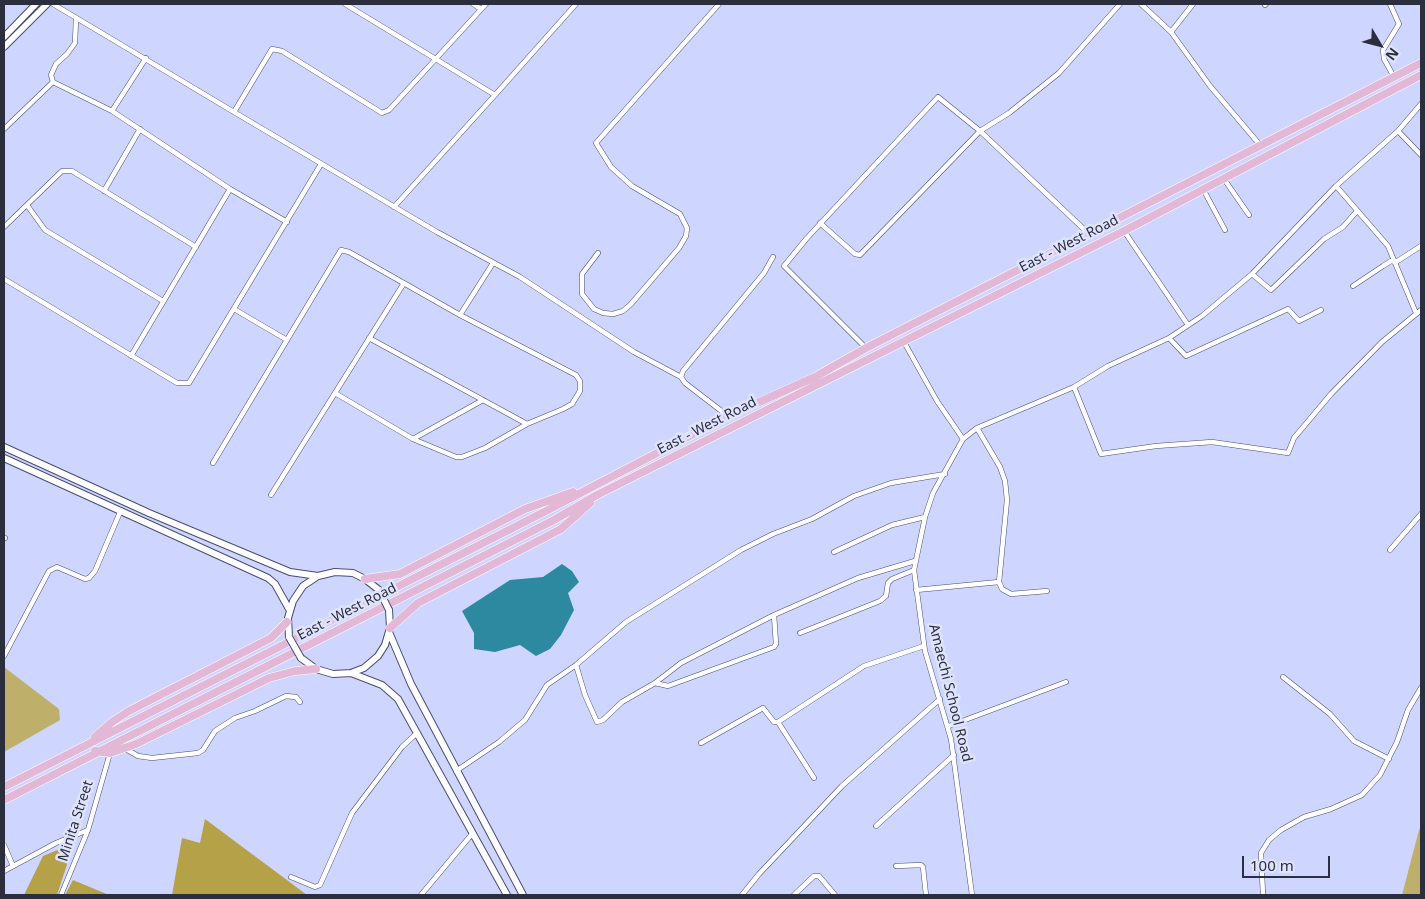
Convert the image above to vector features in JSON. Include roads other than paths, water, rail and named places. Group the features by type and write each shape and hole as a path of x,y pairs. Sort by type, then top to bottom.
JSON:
{"main road":[{"path":"4,36 36,4"},
{"path":"4,47 47,4"},
{"name":"East - West Road","path":"4,787 91,741 546,511 728,416 815,377 866,348 1421,63"},
{"name":"East - West Road","path":"4,800 95,751 143,729 528,534 597,495 1124,231 1421,75"},
{"path":"4,447 148,512 290,572 318,576 340,571 353,573 365,579 379,590 389,610 390,630 411,684 523,895"},
{"path":"4,458 268,578 278,588 289,609"},
{"path":"365,579 400,574 525,509 543,501 587,488"},
{"path":"318,576 300,589 289,609 287,622 289,637 301,658 316,669 334,674 351,673 368,665 378,656 390,630 418,603 561,529 597,495"},
{"path":"91,741 112,722 271,638 287,622"},
{"path":"95,751 110,753 124,748 166,730 269,678 295,671 316,669"},
{"path":"351,673 374,681 389,690 398,699 507,895"}],"street":[{"path":"53,4 394,207 520,277 634,352 682,377 685,383 728,416"},
{"path":"345,4 495,95"},
{"path":"473,4 481,9"},
{"path":"234,112 272,49 282,51 382,113 389,110 486,4"},
{"path":"394,207 576,4"},
{"path":"598,253 582,274 582,294 594,309 603,313 613,314 631,304 679,248 686,236 687,228 680,214 632,186 611,168 596,143 719,4"},
{"path":"820,224 855,254 860,255 980,131 1009,113 1060,73 1120,4"},
{"path":"1141,4 1171,32 1210,86 1260,145"},
{"path":"1171,32 1192,6 1185,4"},
{"path":"1390,4 1399,24 1383,50 1384,59 1394,77"},
{"path":"76,18 75,43 56,64 51,75 53,82 112,111 230,189 287,222"},
{"path":"112,111 146,58"},
{"path":"4,129 53,82"},
{"path":"866,348 784,266 820,224 938,97 980,131 1088,234"},
{"path":"904,342 937,401 963,439 977,428 1074,387 1108,366 1169,338 1202,316 1252,274 1336,186 1398,131 1421,104"},
{"path":"104,191 140,129"},
{"path":"1398,131 1421,154"},
{"path":"4,279 177,383 188,383 322,164"},
{"path":"4,227 62,171 72,171 196,247"},
{"path":"1224,179 1249,215"},
{"path":"1336,186 1388,246 1416,313"},
{"path":"131,356 230,189"},
{"path":"1204,189 1225,230"},
{"path":"27,205 45,230 164,301"},
{"path":"1252,274 1271,290 1324,239 1343,227 1357,210"},
{"path":"1124,231 1188,325"},
{"path":"1353,286 1391,261 1396,262 1421,246"},
{"path":"213,464 340,250 349,252 460,314 576,375 580,381 580,391 572,404 527,424 485,448 462,457 456,457 413,439 335,393"},
{"path":"682,377 683,371 764,273 773,257"},
{"path":"460,314 493,263"},
{"path":"272,494 404,283"},
{"path":"234,309 287,340"},
{"path":"1169,338 1186,356 1288,309 1299,320 1321,310"},
{"path":"1074,387 1100,454 1156,446 1212,442 1288,453 1294,438 1331,394 1382,342 1421,310"},
{"path":"369,338 527,424"},
{"path":"413,439 482,400"},
{"path":"977,428 1000,467 1005,481 1007,500 999,582 1002,589 1007,594 1047,591"},
{"name":"Amaechi School Road","path":"963,439 933,494 925,517 914,561 914,570 924,646 949,726 954,754 972,895"},
{"path":"456,771 499,742 525,720 547,685 576,665 626,622 749,546 812,519 854,496 891,483 945,474"},
{"path":"4,656 49,571 57,567 85,579 89,578 95,571 121,510"},
{"path":"1390,550 1421,514"},
{"path":"834,552 892,524 925,517"},
{"path":"576,665 585,695 597,722 622,702 655,683 681,663 774,615 858,578 914,561"},
{"path":"800,633 880,601 886,596 888,584 892,579 914,570"},
{"path":"916,590 999,582"},
{"path":"655,683 668,686 774,647 776,644 774,615"},
{"path":"778,722 864,666 924,646"},
{"path":"1283,677 1330,714 1354,741 1389,759"},
{"path":"949,726 1066,682"},
{"path":"1263,895 1261,853 1269,840 1281,830 1304,817 1331,809 1362,795 1380,775 1389,759 1408,710 1421,688"},
{"path":"124,748 138,756 152,758 198,753 203,750 215,731 235,718 286,696 296,697 300,702"},
{"path":"742,895 759,874 842,786 940,699"},
{"path":"701,742 763,708 774,722 778,722 814,778"},
{"path":"291,877 315,887 320,885 352,813 402,747 417,733"},
{"name":"Minita Street","path":"61,895 88,830 110,753"},
{"path":"876,826 954,754"},
{"path":"4,871 63,840 88,830"},
{"path":"421,895 472,834"},
{"path":"4,846 14,866"},
{"path":"896,866 921,865 923,867 926,895"},
{"path":"794,895 814,876 819,876 834,895"}],"water":[{"path":"562,564 572,571 579,582 568,593 574,610 561,635 550,649 536,656 520,645 495,652 474,649 474,633 462,611 510,580 543,577"}]}
